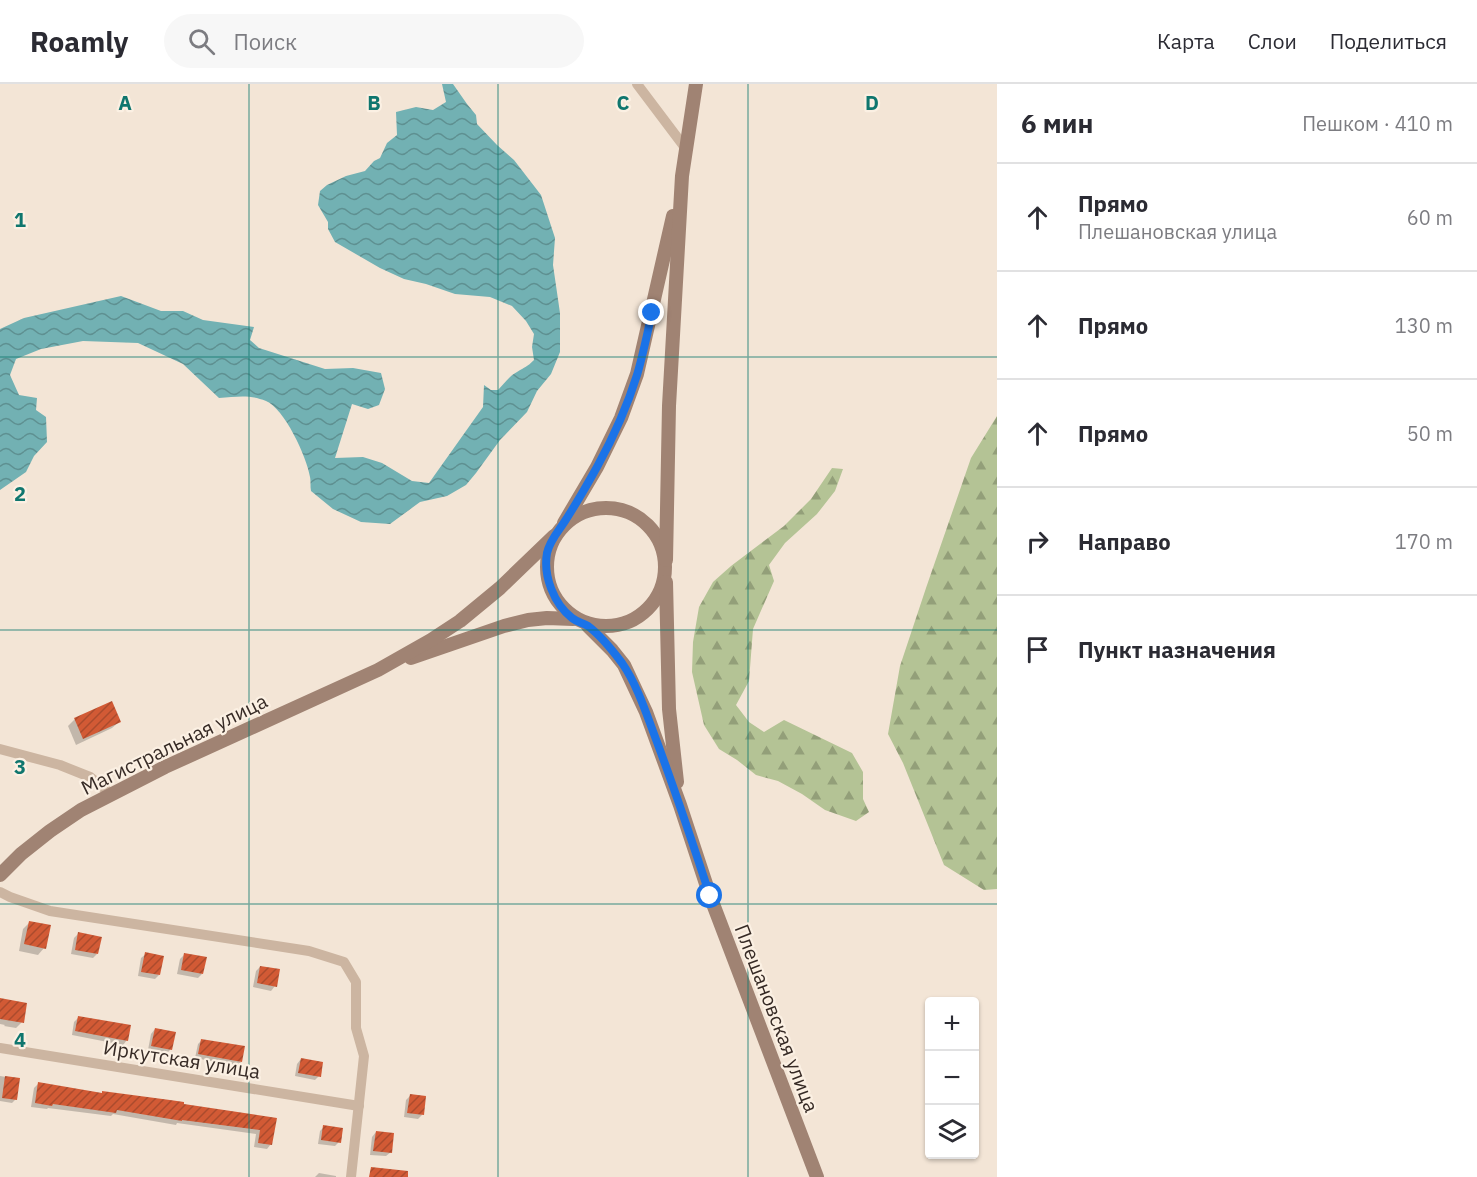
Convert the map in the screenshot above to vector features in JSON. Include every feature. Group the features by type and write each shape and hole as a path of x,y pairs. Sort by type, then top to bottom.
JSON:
{"main road":[{"path":"680,805 646,712 624,666 588,626 573,619 558,602 549,582 547,553 554,536 597,467 621,418 637,374 682,176 696,84"},
{"path":"680,805 669,709 666,567 669,406 682,176"},
{"path":"563,523 579,514 596,509 611,507 626,511 640,518 651,529 660,543 666,567 659,593 650,607 637,617 621,623 588,626"},
{"name":"Магистральная улица","path":"0,875 21,854 81,810 165,767 378,670 431,640 460,621 500,588 554,536"},
{"name":"Магистральная улица","path":"378,670 504,626 547,618 573,619"},
{"name":"Плешановская улица","path":"680,805 710,896 817,1177"}],"street":[{"path":"637,84 686,149"},
{"path":"0,749 60,765 90,777 111,794"},
{"path":"0,892 50,911 309,951 344,962 356,982 356,1028 364,1056 351,1177"},
{"name":"Иркутская улица","path":"0,1048 358,1106"}],"green space":[{"path":"997,416 997,889 984,890 944,865 903,763 888,734 900,666 926,588 971,458"},
{"path":"832,468 843,469 835,491 817,514 785,543 769,565 774,581 753,629 749,681 736,705 749,722 764,732 784,720 852,753 863,772 863,799 869,812 856,821 825,810 778,781 756,775 719,749 704,725 692,672 693,642 699,607 713,582 784,526 811,499"}],"water":[{"path":"442,84 453,84 476,115 477,124 514,160 541,195 555,238 553,265 560,313 560,352 551,374 537,391 527,412 500,440 466,485 447,496 420,502 390,524 361,522 333,509 311,491 308,468 300,446 273,405 254,397 219,398 183,364 138,343 83,341 41,349 16,359 10,375 19,395 37,398 36,410 46,417 47,442 34,456 26,472 0,490 0,329 24,318 121,296 161,311 183,311 203,320 254,327 250,340 259,348 325,369 353,368 381,373 385,389 379,405 368,409 352,404 335,458 363,457 382,463 412,481 429,483 483,407 484,385 491,390 498,390 534,360 532,347 534,334 512,306 490,297 455,294 404,279 335,242 328,229 328,222 318,205 320,191 327,185 346,176 365,171 380,158 387,143 397,135 396,112 416,107 433,110 446,102"}],"building":[{"path":"112,701 121,722 83,739 74,718"},
{"path":"29,921 51,925 46,949 24,944"},
{"path":"78,932 102,937 98,954 75,950"},
{"path":"145,952 164,956 160,975 141,972"},
{"path":"184,953 207,957 203,974 181,970"},
{"path":"260,966 280,969 277,987 257,983"},
{"path":"0,998 27,1003 24,1023 0,1019"},
{"path":"78,1016 131,1025 128,1041 75,1031"},
{"path":"155,1028 176,1032 172,1050 151,1046"},
{"path":"201,1039 245,1046 242,1062 198,1054"},
{"path":"301,1058 323,1062 321,1077 298,1073"},
{"path":"5,1076 20,1078 17,1100 2,1098"},
{"path":"38,1082 102,1093 102,1091 184,1102 184,1104 277,1118 272,1145 258,1143 260,1130 182,1121 117,1110 116,1113 35,1103"},
{"path":"410,1094 426,1096 424,1115 407,1113"},
{"path":"323,1125 343,1128 341,1143 321,1140"},
{"path":"376,1131 394,1133 392,1153 373,1151"},
{"path":"371,1167 408,1171 408,1177 369,1177"}],"route":[{"path":"652,313 637,374 621,418 597,467 554,536 547,553 547,568 554,596 562,608 573,619 588,626 612,650 624,666 633,684 646,712 680,805 710,896"}]}
